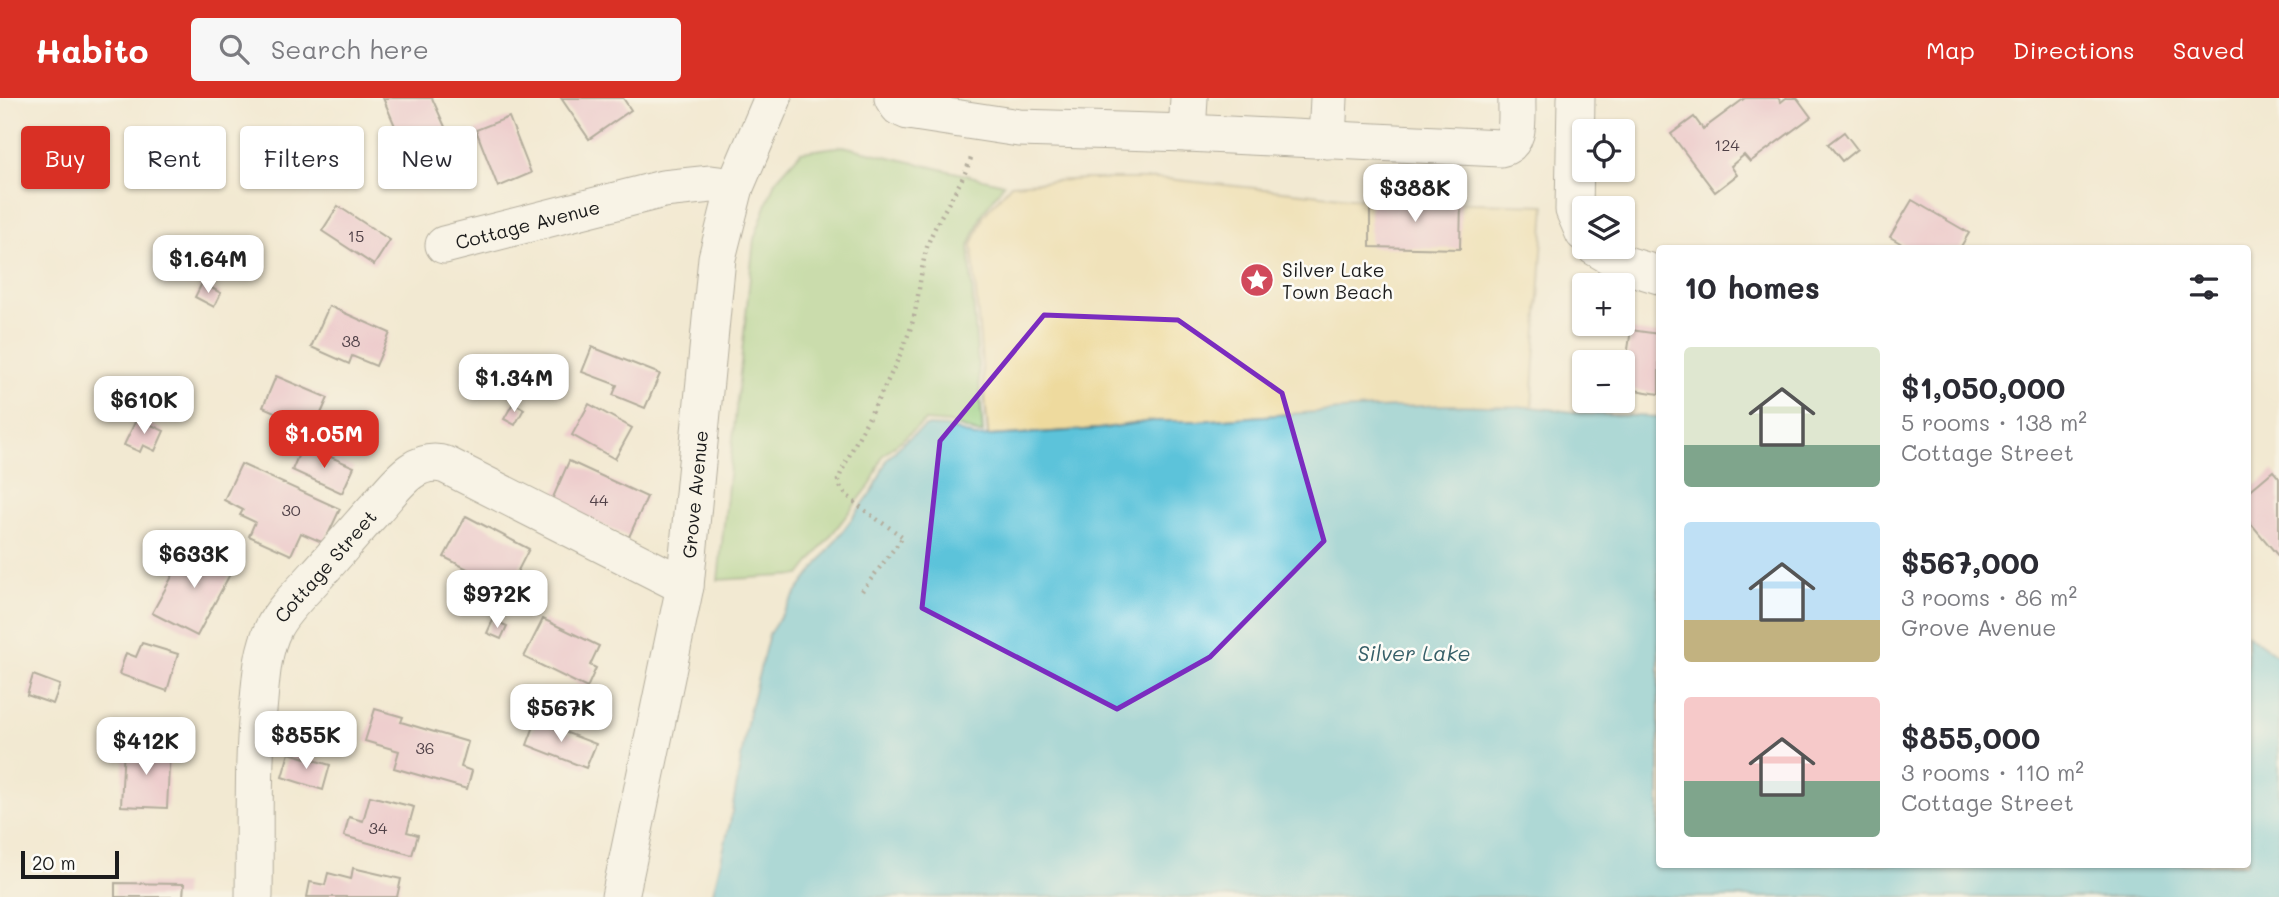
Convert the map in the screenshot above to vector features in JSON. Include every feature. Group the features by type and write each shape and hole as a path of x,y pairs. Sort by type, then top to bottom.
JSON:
{"street":[{"name":"Grove Avenue","path":"620,897 685,586 713,283 724,223 735,187 773,98"},
{"path":"893,98 904,110 1019,128 1188,116 1327,140 1502,148 1511,144 1515,137 1517,98"},
{"path":"1327,140 1329,98"},
{"path":"1574,196 1576,98"},
{"name":"Cottage Avenue","path":"444,245 663,189 701,184 735,187"},
{"path":"1616,259 1656,274"},
{"name":"Cottage Street","path":"254,897 255,736 266,649 274,628 295,599 397,484 417,467 436,462 446,466 685,586"}],"path":[{"path":"862,591 903,537 853,501 840,488 838,480 876,406 911,327 928,247 968,167 981,123"}],"highlighted area":[{"path":"1044,315 1178,320 1282,393 1324,541 1210,657 1117,709 922,608 940,441"}],"green space":[{"path":"843,146 1004,184 982,214 969,246 983,433 949,423 925,421 883,455 871,484 800,575 718,580 754,239 775,181 801,152"}],"sand":[{"name":"Silver Lake Town Beach","path":"1085,179 1167,179 1370,200 1545,205 1532,407 1446,405 1356,409 1197,421 1152,421 1099,429 988,436 972,245 984,215 1011,184"}],"water":[{"name":"Silver Lake","path":"1446,405 1532,407 1572,413 1656,417 1656,868 2251,868 2251,637 2279,657 2279,897 712,897 730,823 749,712 769,634 874,489 887,459 905,441 926,426 947,427 975,437 1099,429 1152,421 1197,421"}],"building":[{"path":"383,98 432,98 445,126 395,126"},
{"path":"561,98 623,98 631,110 589,139"},
{"path":"1745,98 1778,98 1781,102 1786,98 1797,98 1811,117 1750,162 1744,155 1731,166 1737,175 1715,192 1671,134 1694,117 1703,129"},
{"path":"509,117 531,173 498,187 477,130"},
{"path":"1844,132 1857,149 1842,161 1828,144"},
{"path":"1370,200 1461,201 1460,249 1370,247"},
{"path":"1912,200 1969,233 1962,245 1904,245 1890,237"},
{"path":"338,206 390,240 374,265 322,231"},
{"path":"202,283 221,293 214,307 195,297"},
{"path":"329,306 390,333 376,366 352,356 349,364 311,347"},
{"path":"1635,331 1656,334 1656,394 1635,390 1635,350 1628,350 1630,336 1635,336"},
{"path":"592,347 660,374 645,408 613,395 617,385 582,372"},
{"path":"276,376 328,398 314,429 263,407"},
{"path":"513,403 524,409 515,425 504,419"},
{"path":"589,404 632,428 615,459 572,435"},
{"path":"137,418 164,431 155,451 143,445 140,452 124,445"},
{"path":"301,449 322,458 324,454 354,467 342,493 292,470"},
{"path":"569,461 647,497 629,537 551,502"},
{"path":"241,464 340,509 324,543 301,533 291,555 249,536 255,522 240,515 243,510 224,500"},
{"path":"2273,471 2279,478 2279,557 2251,524 2251,490"},
{"path":"466,516 529,549 508,590 444,557"},
{"path":"200,544 236,563 197,636 152,613 180,562 188,566"},
{"path":"543,619 599,646 590,665 596,668 587,688 524,657"},
{"path":"493,620 507,626 501,639 487,633"},
{"path":"142,643 178,654 167,691 119,674 126,653 136,657"},
{"path":"33,675 60,685 53,704 27,695"},
{"path":"375,709 403,717 401,722 468,742 461,767 472,771 467,789 394,768 399,751 365,741"},
{"path":"536,721 596,744 586,768 527,745"},
{"path":"124,746 170,748 167,808 121,806"},
{"path":"289,753 330,765 323,790 282,777"},
{"path":"370,796 414,807 407,832 418,835 412,855 344,836 349,817 363,821"},
{"path":"353,868 401,879 397,897 307,897 310,882 325,885 328,873 351,879"},
{"path":"115,883 184,884 183,897 115,897"}],"place":[{"name":"Silver Lake Town Beach","path":"1257,280"}]}
